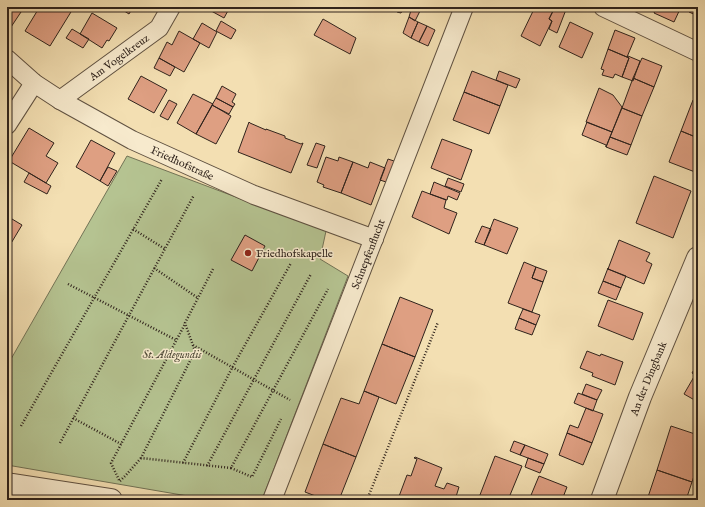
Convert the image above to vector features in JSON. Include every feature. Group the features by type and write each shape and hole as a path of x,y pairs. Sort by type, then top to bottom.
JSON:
{"street":[{"name":"Am Vogelkreuz","path":"60,100 159,28 171,7"},
{"name":"Schnepfenflucht","path":"272,500 464,7"},
{"path":"603,7 698,52"},
{"name":"Friedhofstraße","path":"7,59 34,83 60,100 132,140 254,195 374,239"},
{"path":"7,125 34,83"},
{"name":"An der Dingbank","path":"602,500 640,397 698,258"},
{"path":"7,484 110,493"}],"path":[{"path":"21,426 162,179"},
{"path":"60,443 194,195"},
{"path":"133,230 165,248"},
{"path":"183,463 232,368 291,263"},
{"path":"154,268 198,298"},
{"path":"110,493 110,463 185,323 212,269"},
{"path":"207,466 252,380 311,274"},
{"path":"68,284 176,340"},
{"path":"231,468 328,289"},
{"path":"368,500 438,322"},
{"path":"110,493 141,458 195,351 185,323"},
{"path":"193,345 252,380 290,400"},
{"path":"141,458 231,468 252,477 283,414"},
{"path":"73,418 121,444"}],"green space":[{"name":"St. Aldegundis","path":"127,156 326,231 320,259 348,276 262,500 211,500 7,465 7,366"}],"building":[{"path":"7,7 12,7 21,12 11,27 7,24"},
{"path":"12,7 24,7 21,12"},
{"path":"42,7 74,7 50,46 25,31 39,8 41,9"},
{"path":"118,7 133,7 129,14"},
{"path":"204,7 230,7 224,18"},
{"path":"399,7 404,7 401,13 397,12"},
{"path":"410,7 422,7 415,21 409,17 411,10 409,9"},
{"path":"535,7 555,7 549,19 552,21 540,46 521,36"},
{"path":"555,7 567,7 557,33 549,29 552,21 549,19"},
{"path":"657,7 681,7 674,22 654,13"},
{"path":"691,7 698,7 698,16 689,12"},
{"path":"92,13 117,28 109,41 107,40 102,48 80,34"},
{"path":"409,17 418,22 411,38 403,33"},
{"path":"323,19 356,38 350,54 314,35"},
{"path":"221,21 236,30 231,39 216,31"},
{"path":"418,22 427,26 419,42 411,38"},
{"path":"570,22 593,33 582,58 559,47"},
{"path":"202,23 217,32 209,48 193,39"},
{"path":"427,26 435,30 428,46 419,42"},
{"path":"72,29 89,39 83,48 66,38"},
{"path":"615,30 635,38 627,57 608,49"},
{"path":"179,31 200,43 184,72 159,58 167,42 172,45"},
{"path":"608,49 629,58 622,77 615,74 613,78 602,75 604,70 601,69"},
{"path":"628,56 640,61 633,81 622,77 629,58 627,57"},
{"path":"159,58 175,67 170,76 154,68"},
{"path":"642,58 662,66 654,87 633,78"},
{"path":"472,71 508,85 500,106 464,92"},
{"path":"499,71 520,79 516,88 496,80"},
{"path":"141,76 167,90 154,113 128,99"},
{"path":"633,78 654,87 642,116 622,108"},
{"path":"222,86 236,94 232,102 235,104 233,107 216,98"},
{"path":"599,88 613,95 622,107 612,132 586,122"},
{"path":"464,92 500,106 489,134 453,120"},
{"path":"193,94 213,104 196,134 177,123"},
{"path":"216,98 233,107 229,114 212,105"},
{"path":"169,100 177,104 168,120 160,116"},
{"path":"693,100 698,102 698,138 681,131"},
{"path":"212,105 231,116 216,144 196,134"},
{"path":"622,108 642,116 631,145 610,137"},
{"path":"249,122 266,130 285,136 285,138 301,144 303,143 291,173 238,152"},
{"path":"587,122 612,132 606,147 606,145 582,135"},
{"path":"29,128 54,143 46,156 58,163 46,183 9,161"},
{"path":"681,131 698,138 698,163 695,172 669,162"},
{"path":"610,137 631,145 627,155 606,147"},
{"path":"442,139 472,150 461,180 431,168"},
{"path":"91,140 115,153 100,181 76,167"},
{"path":"316,143 325,146 317,168 307,165"},
{"path":"326,157 338,161 339,157 353,162 341,193 323,187 324,185 317,182"},
{"path":"388,159 397,162 389,183 380,180"},
{"path":"353,162 368,168 370,162 385,168 371,205 341,193"},
{"path":"108,167 117,171 108,186 100,181"},
{"path":"29,173 51,186 47,194 24,182"},
{"path":"654,176 691,191 673,238 636,223"},
{"path":"448,178 464,184 461,192 445,186"},
{"path":"434,182 460,193 457,200 448,196 447,200 430,194"},
{"path":"422,191 446,200 444,208 457,213 449,234 412,217"},
{"path":"7,216 22,225 7,250"},
{"path":"494,219 518,228 507,254 484,245"},
{"path":"482,226 491,229 484,245 475,242"},
{"name":"Friedhofskapelle","path":"245,235 265,246 252,271 231,260"},
{"path":"619,240 650,253 646,261 652,264 644,284 608,269"},
{"path":"524,262 536,267 532,278 543,282 532,312 508,303"},
{"path":"536,267 547,271 543,282 532,278"},
{"path":"608,268 626,276 621,288 603,281"},
{"path":"603,281 621,288 616,300 598,293"},
{"path":"400,297 433,310 415,357 382,344"},
{"path":"608,300 643,313 633,340 598,326"},
{"path":"523,309 540,315 536,325 519,318"},
{"path":"519,318 536,325 532,335 515,329"},
{"path":"382,344 415,357 396,404 364,391"},
{"path":"587,351 600,356 601,354 623,362 615,385 592,376 593,373 580,368"},
{"path":"698,363 698,402 684,394 695,375 692,373"},
{"path":"586,384 602,390 597,400 582,394"},
{"path":"364,391 379,397 356,457 323,444 341,398 359,404"},
{"path":"578,393 597,400 593,411 574,403"},
{"path":"586,408 603,414 592,443 567,433 570,425 578,428"},
{"path":"671,426 698,435 698,464 692,482 657,470"},
{"path":"567,433 592,443 583,465 559,455"},
{"path":"514,441 525,445 520,455 510,451"},
{"path":"323,444 356,457 339,500 326,500 305,492"},
{"path":"525,445 548,454 544,464 520,455"},
{"path":"495,456 522,466 508,500 478,500"},
{"path":"415,457 442,468 435,486 444,489 447,483 459,487 455,500 398,499 407,475 411,476 417,459 414,458"},
{"path":"528,458 544,464 540,473 525,467"},
{"path":"657,470 692,482 686,500 647,500"},
{"path":"539,476 567,487 562,500 529,500"}],"place":[{"name":"Friedhofskapelle","path":"248,253"}]}
